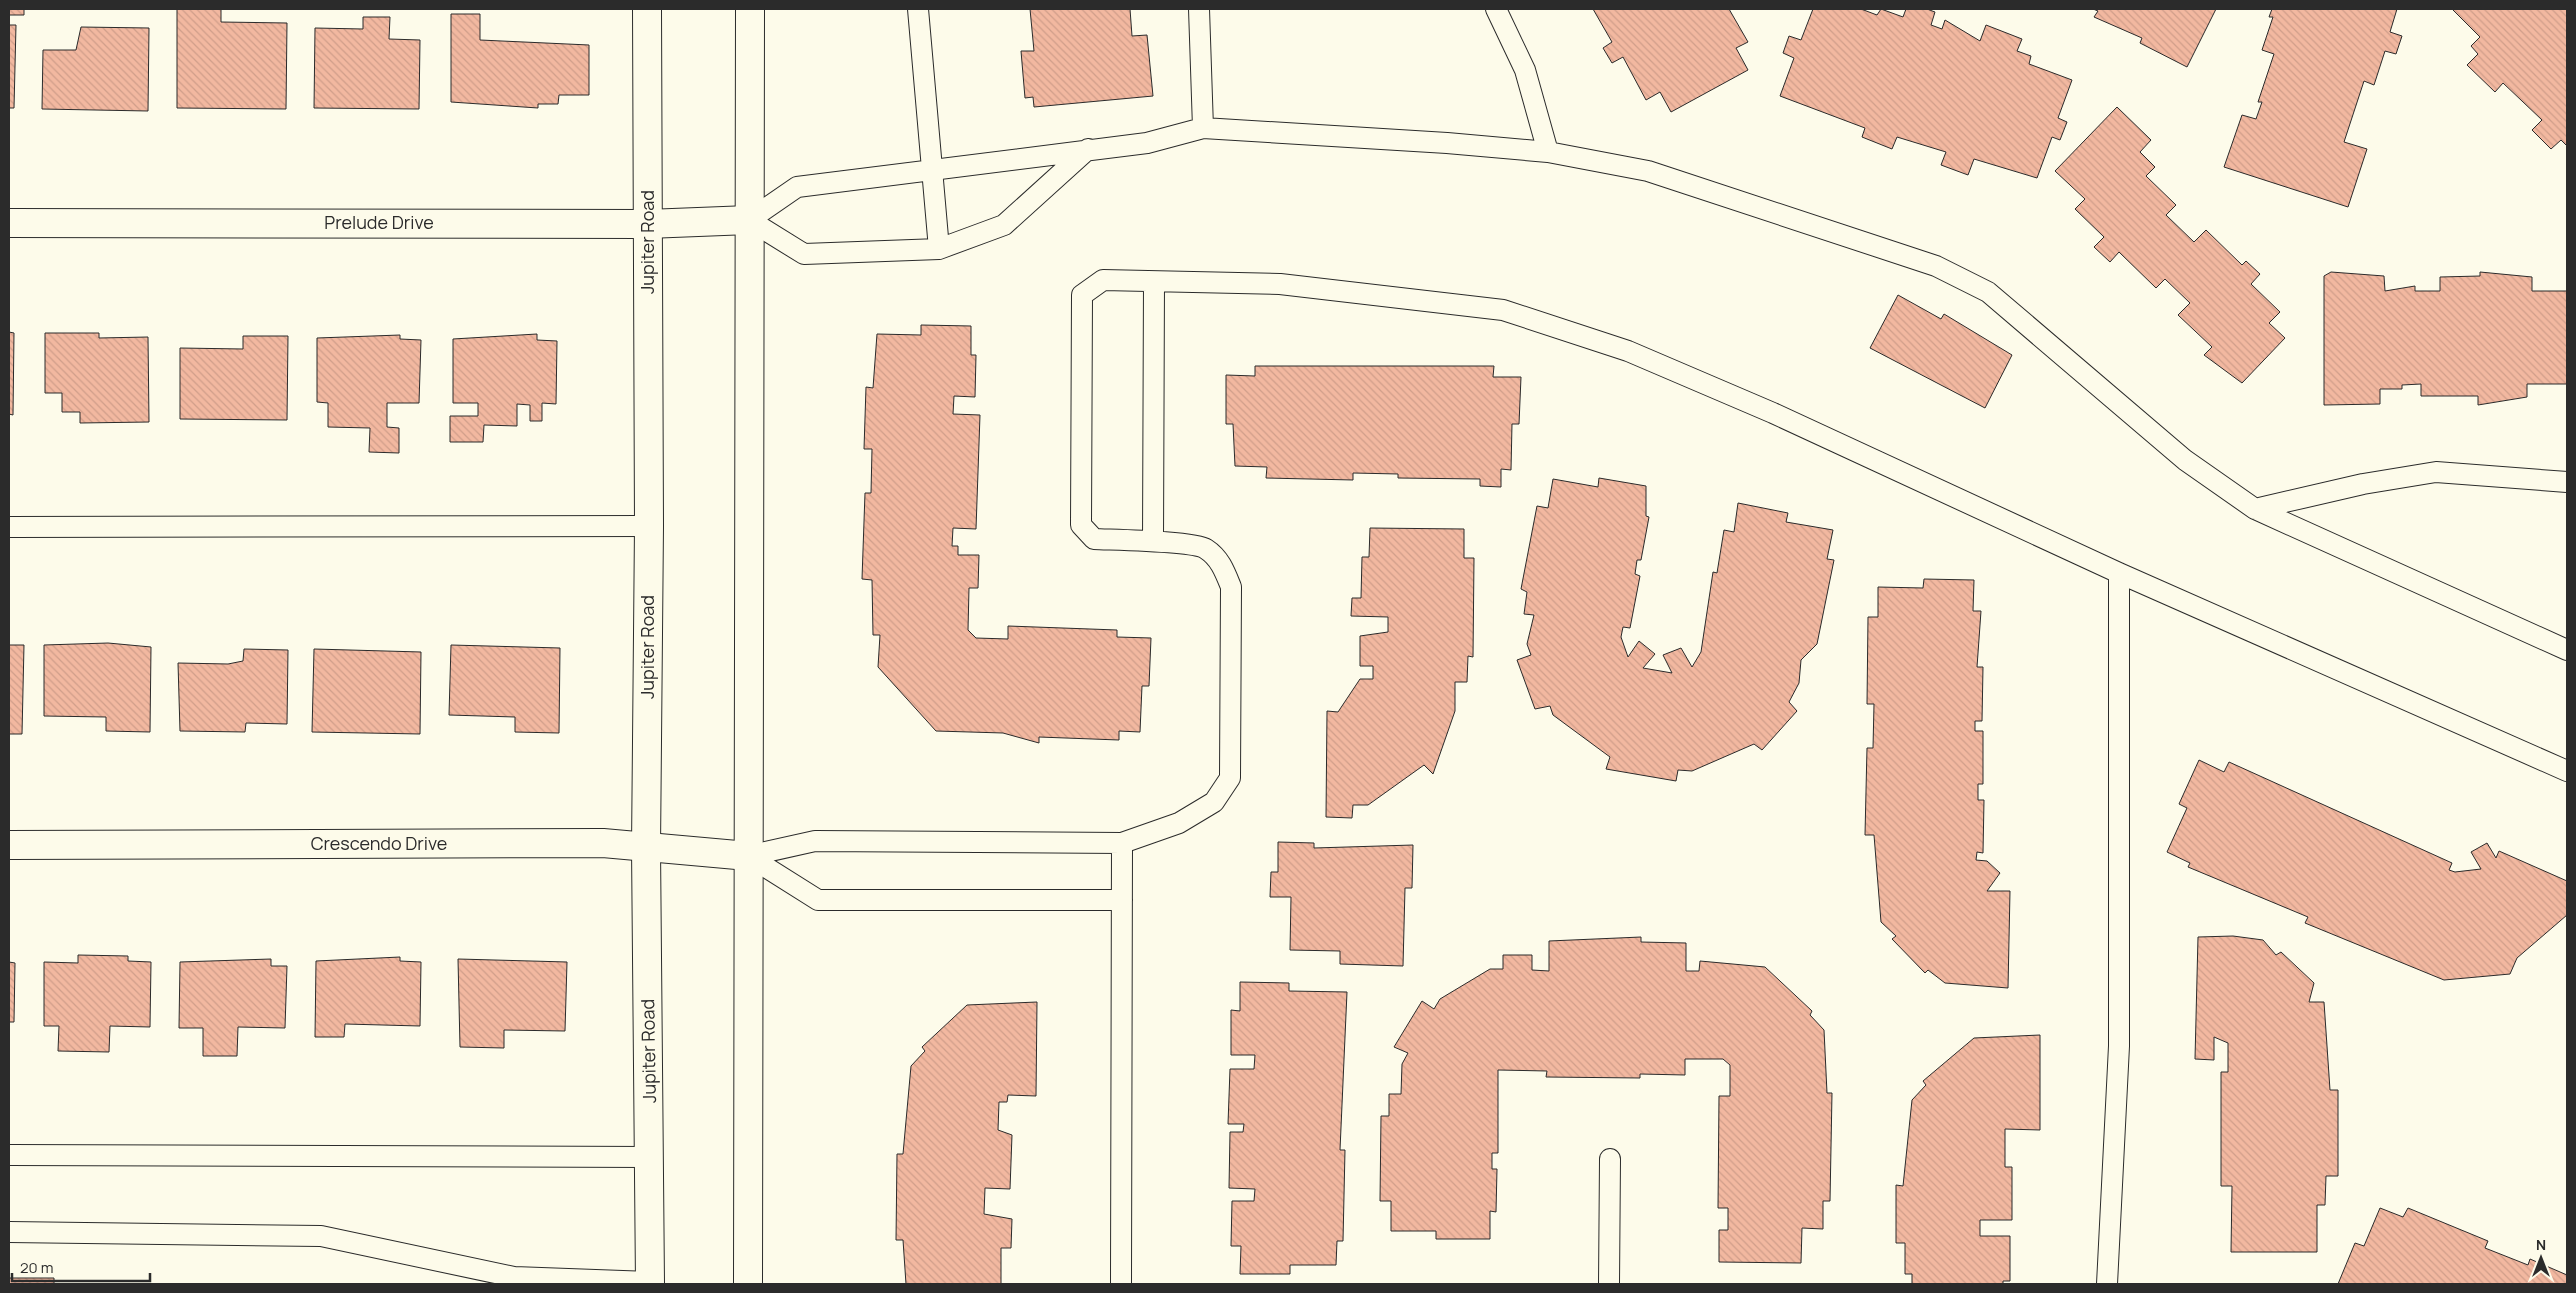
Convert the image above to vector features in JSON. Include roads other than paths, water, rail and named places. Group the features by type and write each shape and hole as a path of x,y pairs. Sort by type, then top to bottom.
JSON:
{"main road":[{"name":"Jupiter Road","path":"648,9 649,526 646,848 650,1283"},
{"path":"748,1284 750,9"},
{"name":"Prelude Drive","path":"9,223 648,224 749,220"},
{"name":"Crescendo Drive","path":"9,845 603,843 748,856"}],"lane":[{"path":"918,9 930,172 938,249"},
{"path":"1199,9 1203,128"},
{"path":"1496,9 1525,70 1548,152"},
{"path":"1088,150 1004,225 938,249 804,254 749,220 797,187 930,172 1088,150 1148,143 1203,128 1447,143 1548,152 1648,171 1936,266 1988,292 2185,460 2255,510 2567,650"},
{"path":"748,856 815,841 1122,843 1186,819 1214,802 1230,778 1231,587 1221,563 1204,548 1153,541 1094,539 1082,526 1082,295 1103,280 1280,284 1503,310 1628,351 1772,413 2119,572 2567,771"},
{"path":"1153,541 1154,282"},
{"path":"2255,510 2363,484 2436,472 2567,482"},
{"path":"9,527 649,526"},
{"path":"2107,1284 2119,1046 2119,572"},
{"path":"1121,1284 1122,843"},
{"path":"748,856 818,900 1122,900"},
{"path":"9,1155 650,1157"},
{"path":"1609,1284 1610,1159"},
{"path":"9,1232 321,1236 514,1281 650,1283"}]}
